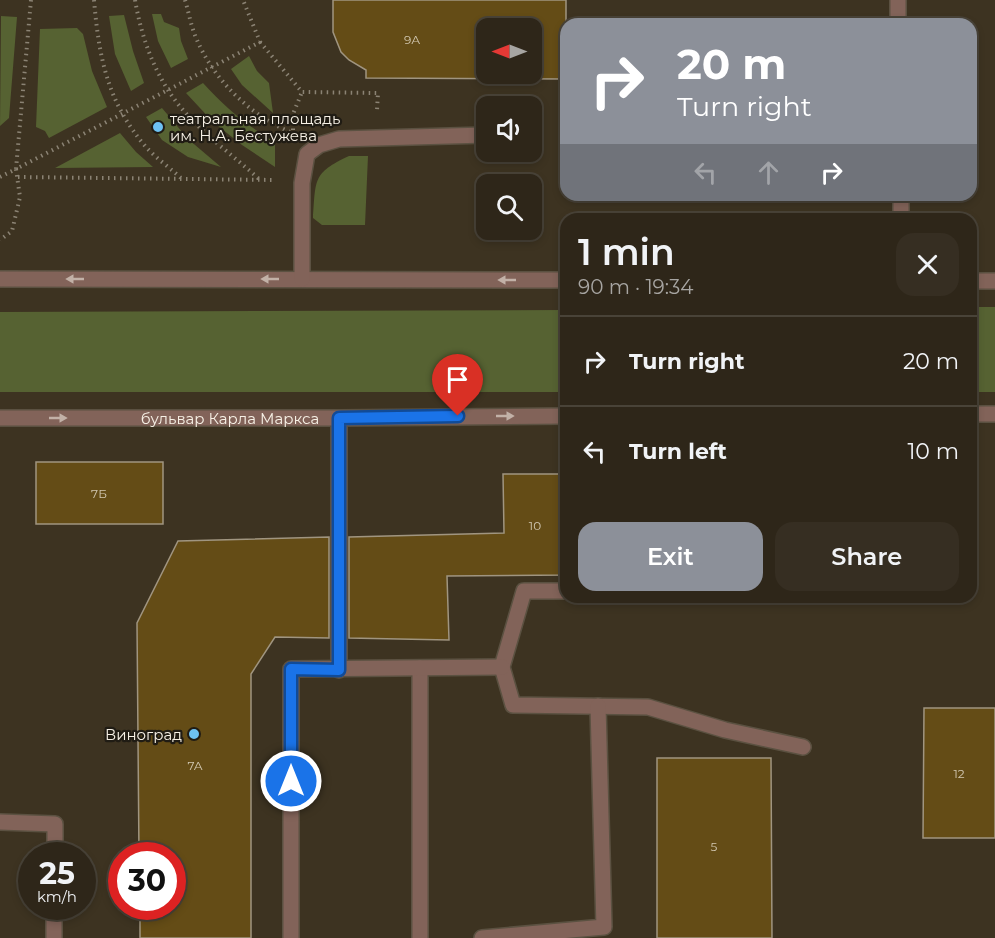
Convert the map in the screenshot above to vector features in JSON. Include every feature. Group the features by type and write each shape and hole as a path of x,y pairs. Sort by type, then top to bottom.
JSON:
{"street":[{"path":"898,0 898,18"},
{"path":"302,279 302,183 307,154 319,145 339,139 476,135"},
{"path":"0,279 560,280"},
{"path":"977,281 995,281"},
{"path":"977,414 995,414"},
{"name":"бульвар Карла Маркса","path":"0,418 560,416"},
{"path":"339,418 339,670"},
{"path":"560,591 524,591 502,667 513,705 648,707 725,730 803,747"},
{"path":"291,938 291,669 502,667"},
{"path":"420,668 420,938"},
{"path":"482,938 604,927 598,706"},
{"path":"0,822 55,824 55,842"},
{"path":"54,920 54,938"}],"path":[{"path":"0,240 12,231 20,197 16,169 31,0"},
{"path":"94,0 97,33 106,79 122,114 147,148 182,178"},
{"path":"135,0 144,36 168,90 184,111 259,179"},
{"path":"185,0 196,39 212,67 248,107 273,125 293,134 293,114 302,92"},
{"path":"243,0 260,42 302,92 378,93 376,137"},
{"path":"0,177 260,42"},
{"path":"18,177 281,180"}],"green space":[{"path":"152,14 161,14 164,22 179,28 188,59 171,68 158,41"},
{"path":"124,15 144,83 131,91 115,54 109,16"},
{"path":"1,16 17,17 9,118 0,126"},
{"path":"77,28 83,34 92,71 107,107 49,138 45,131 36,127 40,29"},
{"path":"249,56 257,71 269,83 273,113 242,85 231,69"},
{"path":"203,83 237,115 275,142 275,167 213,122 186,93"},
{"path":"162,108 188,139 221,167 188,157 162,140 146,117"},
{"path":"120,133 153,167 55,168"},
{"path":"349,156 368,156 365,225 322,225 313,218 318,179 328,168"},
{"path":"977,307 995,307 995,392 977,392"},
{"path":"560,310 560,392 0,392 0,312"}],"building":[{"path":"333,0 566,0 566,18 560,18 560,79 542,79 542,18 476,18 476,79 366,78 366,70 349,60 341,52 333,32"},
{"path":"36,462 163,462 163,524 36,524"},
{"path":"503,474 560,474 560,575 447,576 449,640 349,638 349,537 504,533"},
{"path":"329,537 329,638 275,637 251,674 251,938 140,938 140,920 186,920 186,842 139,842 137,623 178,541"},
{"path":"924,708 995,708 995,838 923,838"},
{"path":"657,758 771,758 772,938 657,938"}],"place":[{"name":"театральная площадь им. Н.А. Бестужева","path":"158,127"},
{"name":"Виноград","path":"194,734"}],"route":[{"path":"291,781 291,669 339,670 339,418 458,416"}]}
